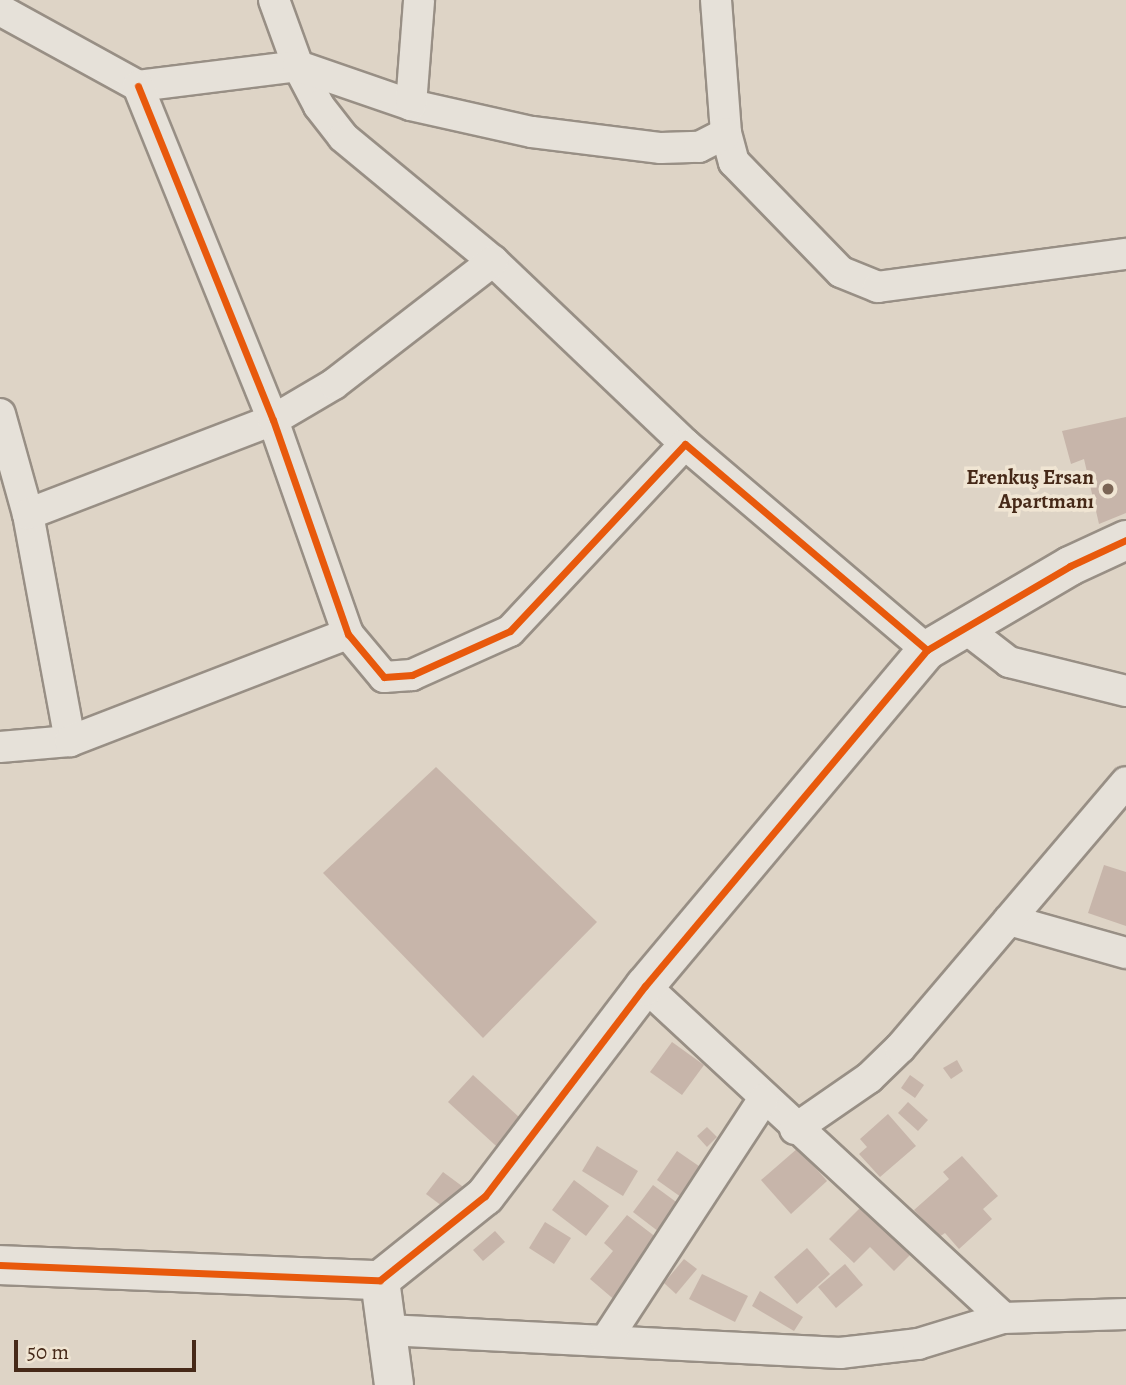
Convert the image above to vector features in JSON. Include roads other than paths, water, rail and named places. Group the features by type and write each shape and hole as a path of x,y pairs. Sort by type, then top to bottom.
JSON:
{"street":[{"path":"274,0 298,66 318,106 343,137 493,261 685,444 928,650"},
{"path":"411,106 419,0"},
{"path":"716,0 726,133 734,162 820,255 841,272 878,287 1126,254"},
{"path":"0,10 138,86 298,66 411,106 532,132 661,148 699,147 726,133"},
{"path":"138,86 273,420 348,634 384,677 399,680 510,631 685,444"},
{"path":"27,514 273,420 334,384 493,261"},
{"path":"0,414 27,514 70,741"},
{"path":"0,1265 380,1280 485,1196 645,986 928,650 1070,566 1126,540"},
{"path":"965,628 1009,662 1126,691"},
{"path":"0,747 70,741 348,634"},
{"path":"795,1129 869,1077 900,1048 1126,782"},
{"path":"1009,920 1126,953"},
{"path":"645,986 763,1100 1003,1318"},
{"path":"606,1340 763,1100"},
{"path":"380,1280 394,1385"},
{"path":"387,1330 840,1353 918,1344 1003,1318 1126,1314"}],"place":[{"name":"Erenkuş Ersan Apartmanı","path":"1108,489"}]}
